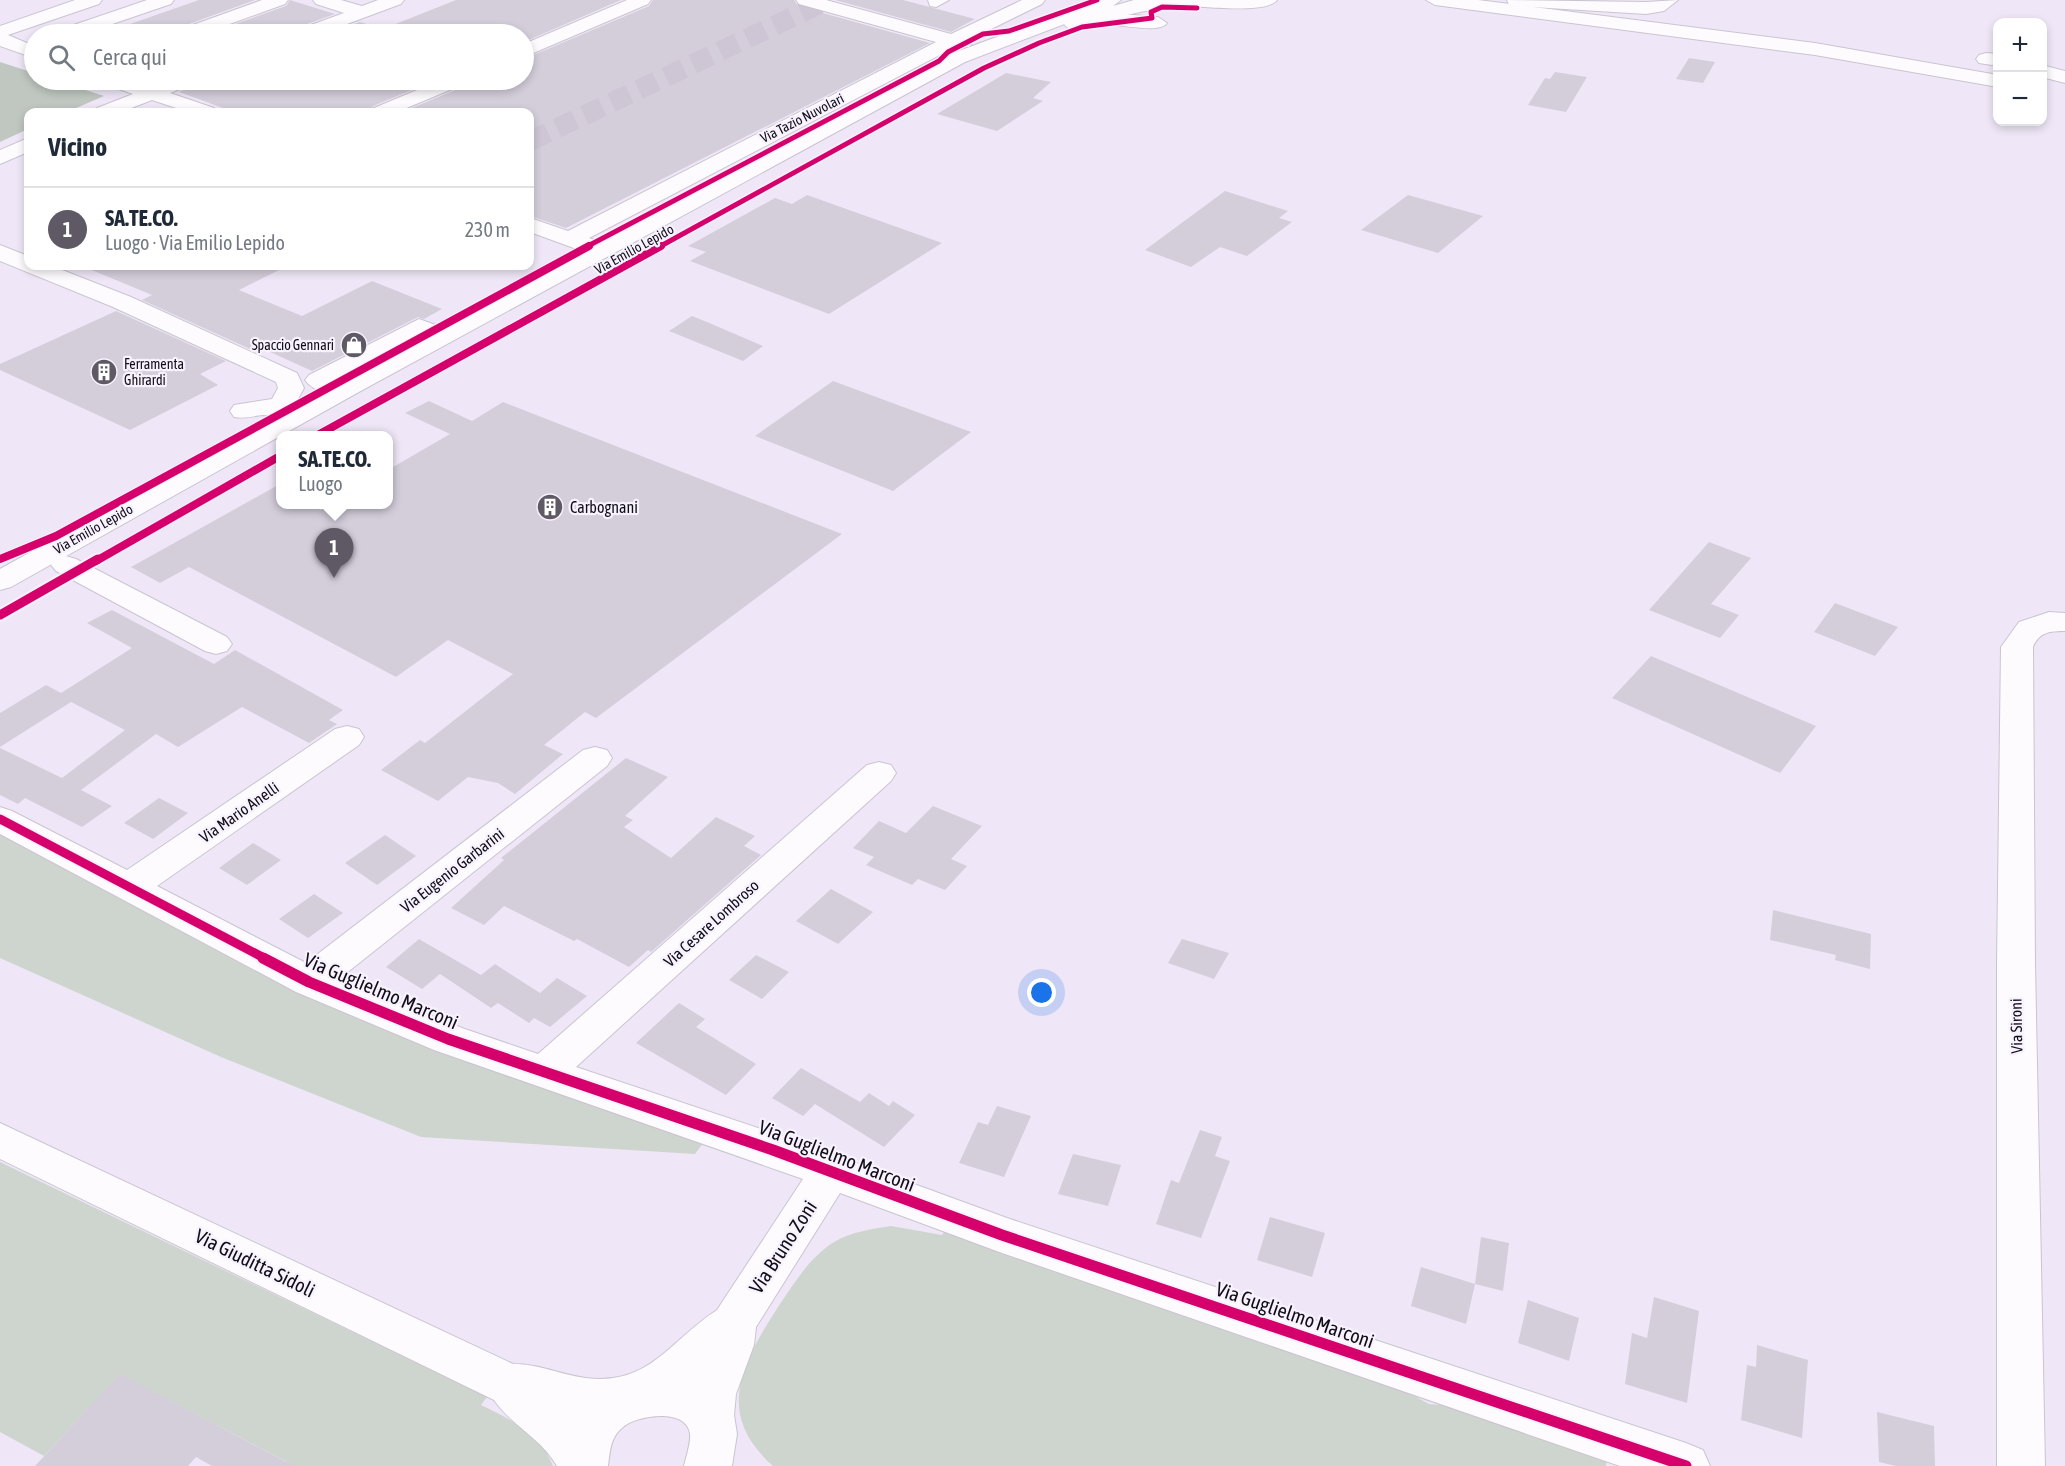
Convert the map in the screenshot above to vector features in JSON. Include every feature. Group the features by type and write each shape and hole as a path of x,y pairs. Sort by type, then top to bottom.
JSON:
{"main road":[{"path":"0,32 93,0"},
{"path":"95,24 165,0"},
{"path":"213,24 279,0"},
{"path":"322,0 362,12"},
{"path":"330,24 395,0"},
{"path":"534,47 642,0"},
{"path":"805,0 964,45"},
{"name":"Via Tazio Nuvolari","path":"569,239 964,45 1036,0"},
{"name":"Via Emilio Lepido","path":"299,424 348,387 601,250 964,45 1112,0"},
{"name":"Via Emilio Lepido","path":"285,431 967,67 1010,47 1128,6 1174,7 1268,0"},
{"path":"1435,0 1825,51 1993,80"},
{"path":"1510,0 1861,38"},
{"path":"1515,1 1658,8 1669,0"},
{"path":"0,39 24,46"},
{"path":"1966,55 1993,60"},
{"path":"2047,67 2065,71"},
{"path":"2047,72 2065,77"},
{"path":"142,90 195,108"},
{"path":"114,108 159,90"},
{"path":"390,108 433,90"},
{"path":"2047,92 2065,97"},
{"path":"0,158 24,146"},
{"path":"534,226 601,250"},
{"path":"0,252 24,262"},
{"path":"42,270 246,356 288,378 291,388 284,401 299,424"},
{"path":"318,380 410,322 443,336"},
{"path":"282,363 333,387 348,387"},
{"path":"243,411 255,407 299,424"},
{"name":"Via Emilio Lepido","path":"0,581 81,536 276,436"},
{"name":"Via Emilio Lepido","path":"0,602 276,446"},
{"path":"0,570 81,536"},
{"path":"66,565 216,644"},
{"name":"Via Sironi","path":"2021,1466 2016,975 2017,647 2021,635 2031,626 2049,621 2065,622"},
{"name":"Via Mario Anelli","path":"130,886 347,737"},
{"name":"Via Eugenio Garbarini","path":"309,982 595,758"},
{"name":"Via Cesare Lombroso","path":"543,1073 879,773"},
{"name":"Via Guglielmo Marconi","path":"0,819 309,982 398,1020 543,1073 831,1172 1012,1239 1686,1466"},
{"name":"Via Giuditta Sidoli","path":"0,1140 510,1385 532,1385 571,1397 594,1401 655,1392 680,1395 700,1408 716,1448"},
{"name":"Via Bruno Zoni","path":"583,1466 587,1442 596,1424 605,1413 684,1367 715,1336 735,1321 831,1172"},
{"name":"Via Bruno Zoni","path":"716,1448 712,1398 719,1368 731,1343 735,1321"},
{"name":"Via Giuditta Sidoli","path":"510,1385 522,1400 562,1432 583,1466"}],"shaded area":[{"path":"0,62 24,70 24,90 85,90 104,96 76,108 24,108 24,131 0,142"},
{"path":"0,831 706,1139 695,1154 421,1137 221,1057 0,958"},
{"path":"0,1162 487,1397 481,1405 503,1416 533,1436 548,1455 553,1466 284,1466 287,1462 120,1375 44,1456 0,1432"},
{"path":"891,1226 942,1235 947,1227 1391,1383 1429,1404 1477,1408 1608,1452 1606,1466 773,1466 754,1446 743,1426 739,1406 740,1386 755,1345 791,1287 825,1248 847,1236"}],"building":[{"path":"199,0 255,0 189,24 130,24"},
{"path":"290,0 335,14 307,24 235,24 286,6"},
{"path":"456,0 621,0 534,38 534,24 396,24"},
{"path":"653,0 794,0 798,6 930,43 566,228 534,217 534,108 412,108 455,90 534,90 534,55 649,6"},
{"path":"835,0 903,0 975,19 951,32"},
{"path":"1689,58 1715,62 1703,83 1676,79"},
{"path":"1555,72 1587,77 1566,112 1528,105 1545,78 1550,79"},
{"path":"1006,73 1051,82 1033,98 1043,101 997,131 937,114"},
{"path":"184,90 412,90 372,108 223,108 179,92"},
{"path":"1225,191 1288,211 1279,218 1292,222 1247,256 1220,247 1191,267 1145,250"},
{"path":"807,195 942,243 829,314 690,261 706,252 688,246 775,198 792,204"},
{"path":"1408,195 1483,216 1438,253 1361,230"},
{"path":"92,270 279,270 239,290 302,316 372,281 442,309 424,319 418,317 312,371 257,346 250,349 142,300 152,295"},
{"name":"Ferramenta Ghirardi","path":"116,311 226,361 200,374 218,385 130,430 0,370 0,364"},
{"path":"692,316 763,346 743,361 669,331"},
{"path":"833,381 971,432 893,491 755,436"},
{"path":"429,401 472,421 503,402 842,534 596,718 585,712 544,745 563,754 515,794 498,783 468,777 438,801 381,770 420,740 425,743 513,674 448,640 396,677 189,567 160,583 131,567 276,486 276,509 393,509 393,467 450,434 405,413"},
{"path":"1709,542 1751,558 1711,604 1739,615 1720,638 1649,610"},
{"path":"1835,603 1898,627 1875,656 1814,632"},
{"path":"112,610 214,664 235,650 343,710 329,720 337,724 309,743 242,707 178,747 156,734 81,790 112,806 82,827 25,798 18,804 0,795 0,748 62,778 125,730 71,702 0,747 0,713 46,685 61,693 132,648 87,623"},
{"path":"1651,656 1816,726 1780,773 1612,698"},
{"path":"626,758 668,777 625,816 633,820 624,827 671,858 716,817 755,836 744,846 761,855 651,952 648,950 629,967 577,939 574,941 504,906 484,925 451,908 504,860 501,858"},
{"path":"159,798 188,813 153,839 124,823"},
{"path":"933,806 982,826 951,859 967,866 945,890 918,879 912,885 866,865 874,857 853,848 879,821 906,833"},
{"path":"385,835 416,856 377,885 345,863"},
{"path":"253,843 281,860 247,885 219,868"},
{"path":"831,889 873,912 838,944 796,921"},
{"path":"314,894 343,913 308,938 279,919"},
{"path":"1773,910 1871,934 1870,969 1835,960 1836,955 1770,940"},
{"path":"419,939 481,975 495,964 540,993 557,978 587,996 550,1027 534,1018 529,1023 498,1003 491,1008 440,974 422,989 386,967"},
{"path":"1182,939 1229,953 1214,979 1168,963"},
{"path":"756,955 789,972 762,999 729,980"},
{"path":"679,1003 705,1019 696,1027 756,1064 726,1095 636,1043"},
{"path":"801,1068 860,1102 869,1093 889,1106 893,1101 915,1115 884,1147 815,1104 803,1116 772,1098"},
{"path":"997,1106 1031,1116 1004,1177 959,1163 978,1122 988,1125"},
{"path":"1200,1130 1222,1137 1215,1156 1230,1161 1201,1238 1156,1224 1171,1180 1179,1183"},
{"path":"1073,1154 1121,1165 1108,1206 1058,1194"},
{"path":"1270,1217 1325,1233 1312,1277 1257,1260"},
{"path":"1481,1237 1509,1243 1503,1291 1475,1284"},
{"path":"1421,1267 1475,1284 1466,1324 1411,1306"},
{"path":"1654,1297 1699,1311 1687,1403 1625,1384 1632,1333 1647,1338"},
{"path":"1528,1300 1579,1318 1569,1361 1518,1343"},
{"path":"1757,1345 1808,1360 1802,1438 1741,1420 1747,1365 1756,1367"},
{"path":"120,1374 294,1466 212,1466 196,1457 188,1466 35,1466"},
{"path":"1877,1412 1934,1426 1935,1466 1896,1466 1879,1462"}],"tunnel":[{"path":"534,139 820,4"}],"cycle path":[{"path":"0,559 56,536 588,246 939,61 948,52 983,34 1009,31 1097,0"},
{"path":"325,431 984,68 1039,43 1082,27 1152,18 1151,12 1162,7 1197,8"},
{"path":"0,615 276,458"},
{"path":"0,819 309,982 448,1039 773,1150 1002,1235 1686,1466"}],"place":[{"name":"Spaccio Gennari","path":"354,345"},
{"name":"Ferramenta Ghirardi","path":"104,372"},
{"name":"Carbognani","path":"550,507"},
{"name":"SA.TE.CO.","path":"334,578"}]}
